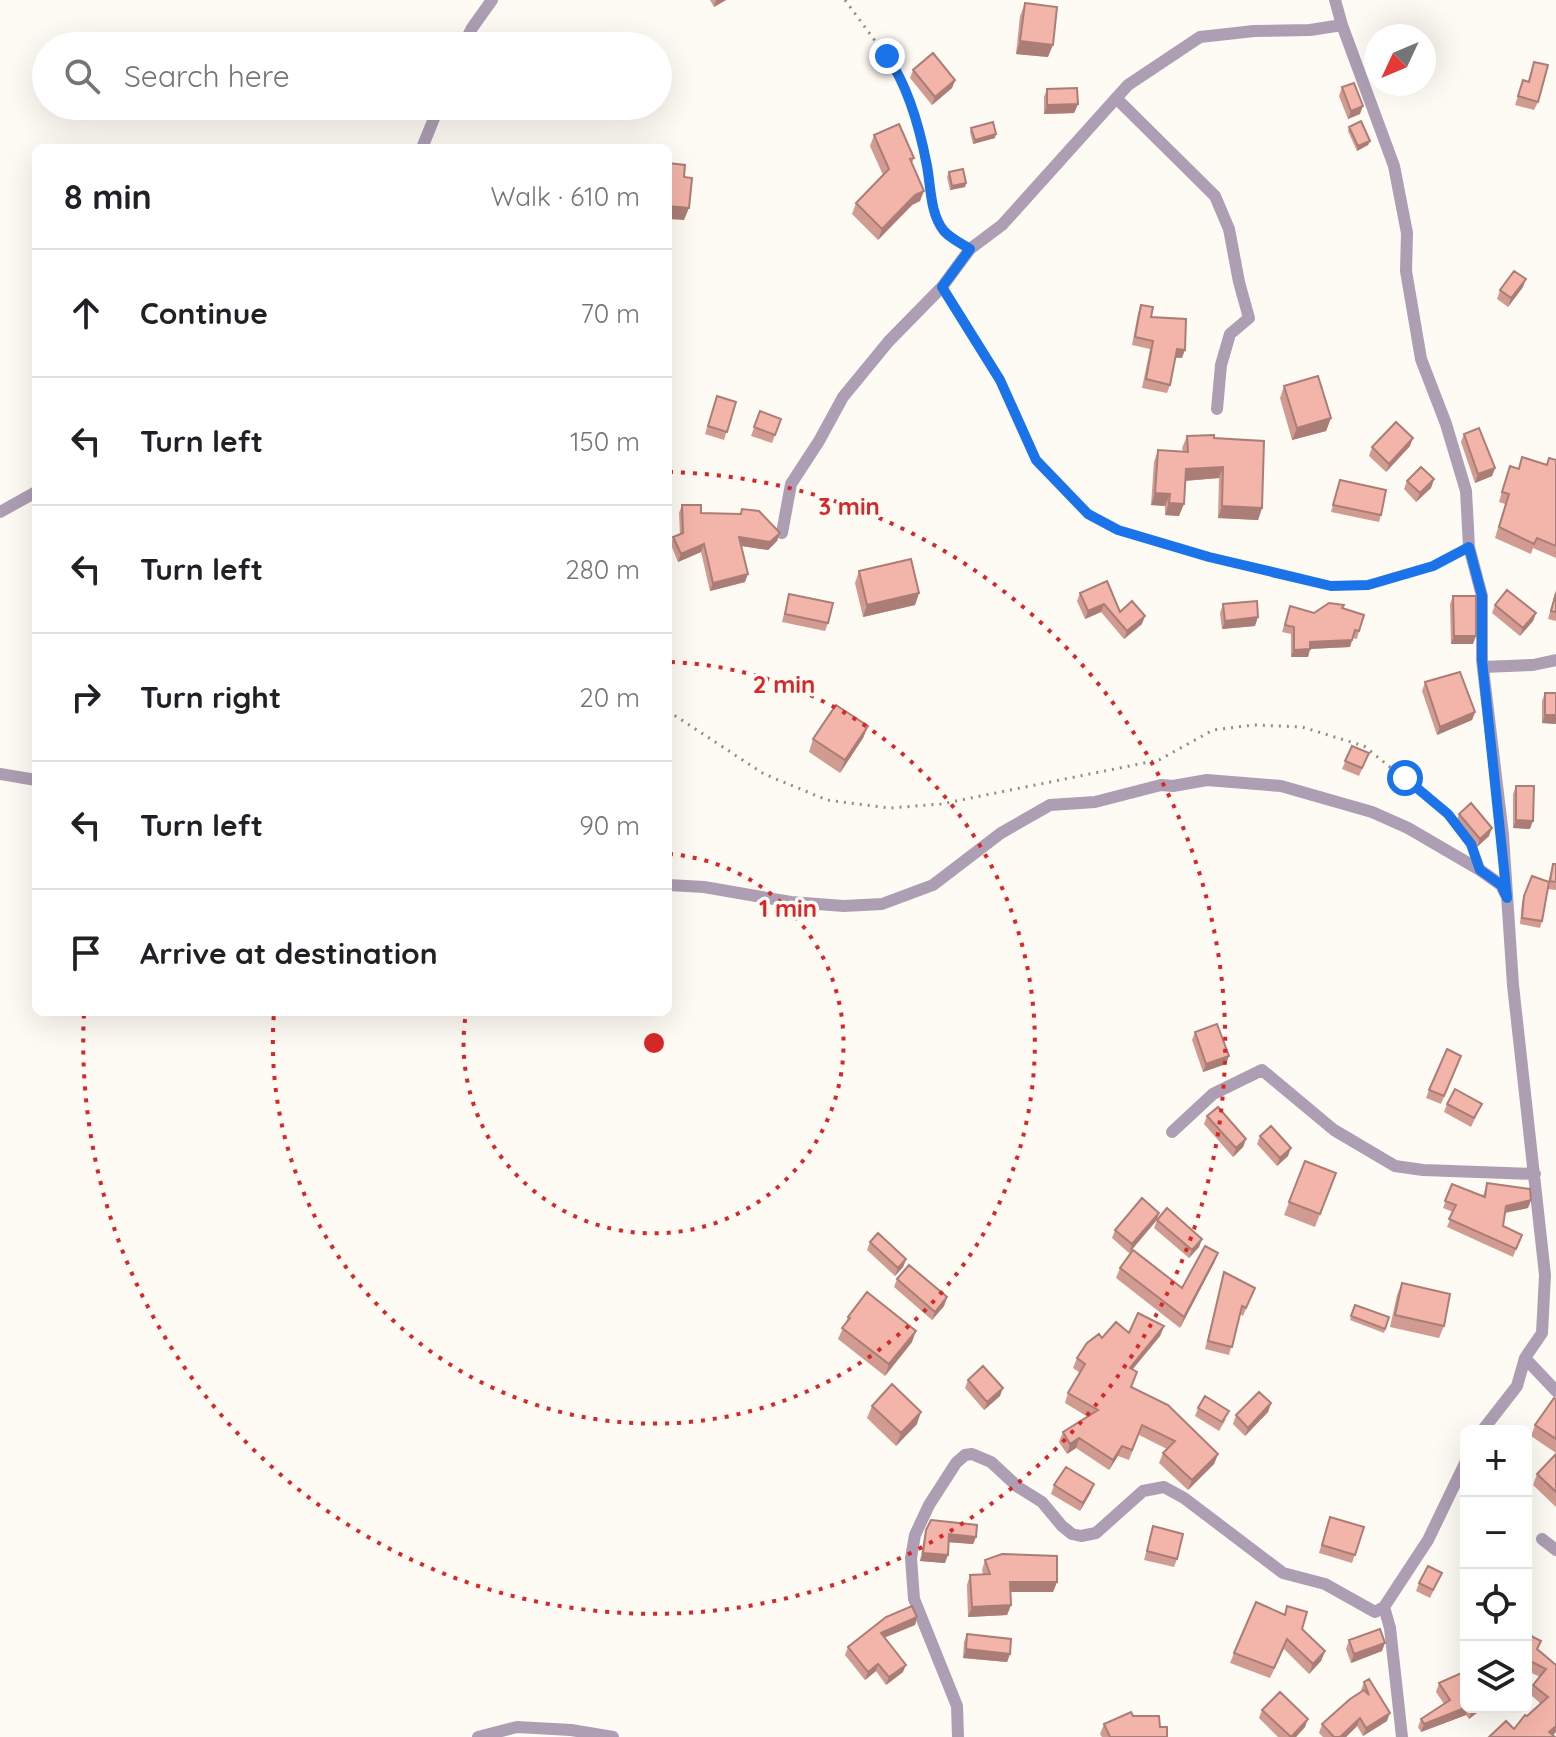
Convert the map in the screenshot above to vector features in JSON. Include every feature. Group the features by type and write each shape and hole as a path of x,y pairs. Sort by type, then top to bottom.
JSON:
{"street":[{"path":"470,32 492,0"},
{"path":"1335,0 1394,166 1407,233 1406,271 1421,359 1446,424 1466,491 1469,547 1482,596 1483,667 1513,985 1545,1275 1542,1333 1525,1358 1517,1386 1487,1425"},
{"path":"782,533 791,484 843,397 889,341 942,287 970,249 1002,225 1128,85 1200,37 1342,25"},
{"path":"1116,98 1215,196 1229,229 1249,318 1230,334 1221,365 1217,409"},
{"path":"424,144 433,120"},
{"path":"0,512 32,494"},
{"path":"1483,667 1533,665 1556,660"},
{"path":"0,774 32,779"},
{"path":"672,885 704,887 791,902 844,906 882,904 933,885 1001,833 1050,805 1095,802 1161,785 1207,780 1281,786 1372,812 1408,828 1480,870 1501,885 1507,898"},
{"path":"1172,1132 1213,1094 1262,1070 1334,1130 1395,1166 1535,1174"},
{"path":"1525,1358 1556,1391"},
{"path":"958,1737 957,1706 914,1599 911,1558 915,1535 929,1505 956,1463 965,1455 972,1454 991,1462 1018,1487 1042,1502 1062,1526 1072,1534 1081,1536 1096,1533 1143,1491 1164,1487 1184,1498 1283,1573 1325,1584 1375,1612 1384,1607 1428,1540 1460,1473"},
{"path":"1542,1539 1556,1550"},
{"path":"1384,1607 1390,1628 1402,1737"},
{"path":"478,1737 517,1727 571,1730 613,1737"}],"path":[{"path":"845,0 898,72 927,163 934,209 945,232 970,249"},
{"path":"942,287 1000,380 1036,460 1088,514 1118,530 1209,557 1331,586 1368,585 1433,566 1469,547"},
{"path":"672,714 764,774 827,800 890,808 941,804 1159,760 1213,730 1254,725 1302,727 1364,746 1395,770 1448,814 1471,844 1480,870"}],"building":[{"path":"1025,3 1057,7 1053,45 1020,41"},
{"path":"933,53 955,80 935,97 913,70"},
{"path":"1534,62 1548,65 1538,102 1518,96 1523,80 1529,82"},
{"path":"1354,83 1363,106 1351,111 1342,87"},
{"path":"1077,88 1078,104 1047,105 1047,89"},
{"path":"1361,121 1370,141 1358,146 1349,127"},
{"path":"993,122 996,134 975,140 971,128"},
{"path":"899,124 924,191 915,195 882,229 856,203 889,169 874,135"},
{"path":"672,163 685,165 684,177 692,178 689,208 672,206"},
{"path":"963,169 966,183 952,186 949,172"},
{"path":"1514,271 1526,279 1511,298 1500,290"},
{"path":"1141,305 1153,307 1151,317 1186,319 1185,350 1177,349 1170,385 1146,379 1153,341 1135,337"},
{"path":"1318,376 1331,418 1297,428 1284,386"},
{"path":"717,396 736,402 727,432 708,426"},
{"path":"760,411 781,419 775,435 754,427"},
{"path":"1396,422 1413,438 1389,464 1372,447"},
{"path":"1479,428 1495,468 1478,474 1464,434"},
{"path":"1214,435 1214,438 1264,441 1262,508 1222,506 1223,467 1186,469 1184,504 1169,503 1170,494 1155,493 1158,450 1188,452 1187,436"},
{"path":"1522,457 1547,465 1549,458 1556,460 1556,546 1537,538 1534,544 1499,527 1509,494 1502,492 1510,466 1519,469"},
{"path":"1421,467 1434,479 1420,493 1407,481"},
{"path":"1340,480 1386,490 1381,515 1333,505"},
{"path":"682,505 701,505 701,513 741,514 742,509 759,511 780,533 770,542 739,537 748,574 713,583 704,544 681,554 673,537 683,533"},
{"path":"911,559 919,593 867,605 859,571"},
{"path":"1107,581 1120,612 1132,601 1145,616 1127,631 1104,604 1088,611 1080,593"},
{"path":"1507,590 1536,613 1523,628 1495,605"},
{"path":"1556,593 1556,612 1551,611"},
{"path":"789,594 833,603 828,623 785,614"},
{"path":"1453,596 1476,596 1476,636 1454,636"},
{"path":"1257,601 1258,617 1225,621 1223,604"},
{"path":"1329,603 1344,605 1342,608 1364,615 1359,631 1355,630 1352,640 1310,642 1310,649 1294,650 1294,627 1285,625 1290,606 1314,613"},
{"path":"1460,672 1475,712 1440,727 1425,682"},
{"path":"1545,693 1556,693 1556,715 1545,715"},
{"path":"836,705 868,726 845,760 813,739"},
{"path":"1352,746 1369,753 1362,768 1345,761"},
{"path":"1516,786 1534,786 1533,821 1516,820"},
{"path":"1471,803 1492,828 1480,839 1459,814"},
{"path":"1553,864 1556,864 1556,882 1550,881"},
{"path":"1532,876 1549,882 1542,921 1522,918 1524,896"},
{"path":"1217,1024 1229,1056 1206,1064 1195,1032"},
{"path":"1447,1049 1461,1056 1444,1096 1429,1090"},
{"path":"1455,1089 1482,1104 1474,1118 1447,1104"},
{"path":"1218,1107 1246,1139 1236,1148 1207,1116"},
{"path":"1271,1126 1291,1148 1280,1158 1260,1136"},
{"path":"1305,1161 1336,1173 1320,1214 1289,1202"},
{"path":"1487,1183 1530,1189 1531,1200 1506,1206 1503,1226 1522,1235 1516,1249 1449,1219 1456,1205 1445,1201 1452,1184 1485,1197"},
{"path":"1142,1198 1159,1213 1132,1244 1115,1230"},
{"path":"1167,1208 1202,1239 1192,1250 1157,1220"},
{"path":"878,1233 906,1259 898,1268 870,1242"},
{"path":"1205,1246 1218,1253 1184,1317 1120,1268 1133,1250 1182,1288"},
{"path":"909,1265 947,1297 935,1312 897,1279"},
{"path":"1224,1272 1255,1288 1246,1308 1242,1306 1232,1347 1208,1341"},
{"path":"1402,1283 1450,1294 1444,1326 1395,1315"},
{"path":"867,1292 916,1331 889,1364 842,1328"},
{"path":"1355,1305 1389,1317 1385,1329 1351,1316"},
{"path":"1138,1313 1164,1326 1130,1368 1137,1372 1131,1387 1168,1405 1218,1454 1192,1480 1163,1453 1175,1441 1142,1425 1132,1450 1122,1446 1113,1460 1079,1438 1070,1444 1063,1432 1098,1410 1068,1393 1085,1364 1077,1358 1087,1343 1099,1334 1102,1338 1116,1322 1129,1333"},
{"path":"983,1366 1003,1388 987,1402 968,1380"},
{"path":"892,1384 921,1412 901,1433 872,1406"},
{"path":"1259,1392 1271,1403 1248,1428 1236,1415"},
{"path":"1205,1396 1229,1411 1222,1422 1198,1408"},
{"path":"1556,1399 1556,1439 1535,1425"},
{"path":"1556,1454 1556,1492 1537,1474"},
{"path":"1066,1467 1094,1484 1083,1503 1054,1485"},
{"path":"1330,1517 1364,1527 1355,1555 1322,1545"},
{"path":"931,1520 977,1525 976,1537 949,1534 948,1555 923,1553 926,1530"},
{"path":"1153,1526 1183,1534 1177,1559 1147,1551"},
{"path":"1002,1554 1057,1556 1057,1582 1010,1582 1011,1605 972,1607 970,1575 990,1574 985,1560"},
{"path":"1428,1566 1442,1573 1433,1590 1419,1583"},
{"path":"1256,1602 1285,1615 1287,1606 1307,1612 1302,1629 1325,1651 1313,1664 1287,1639 1274,1668 1234,1653"},
{"path":"912,1606 917,1617 881,1633 906,1665 889,1677 878,1664 868,1672 848,1647 886,1617"},
{"path":"1380,1629 1385,1643 1354,1654 1349,1640"},
{"path":"967,1634 1011,1639 1010,1654 966,1649"},
{"path":"1532,1636 1541,1641 1537,1649 1556,1665 1556,1726 1549,1732 1555,1737 1489,1737 1506,1721 1514,1729 1525,1715 1532,1713 1548,1697 1533,1685 1546,1669 1532,1662"},
{"path":"1460,1674 1460,1710 1424,1724 1421,1719 1450,1700 1439,1683"},
{"path":"1369,1679 1390,1713 1366,1728 1360,1718 1340,1737 1334,1737 1322,1724 1364,1690 1369,1695 1364,1682"},
{"path":"1280,1692 1308,1719 1291,1737 1262,1710"},
{"path":"1131,1712 1133,1716 1159,1716 1160,1727 1167,1727 1167,1737 1110,1737 1104,1724"}],"route":[{"path":"887,56 898,72 914,117 927,163 934,209 945,232 970,249 942,287 1000,380 1036,460 1088,514 1118,530 1148,539 1331,586 1368,585 1433,566 1469,547 1482,596 1482,660 1503,835 1507,898 1501,885 1480,870 1471,844 1448,814 1405,778"}]}
